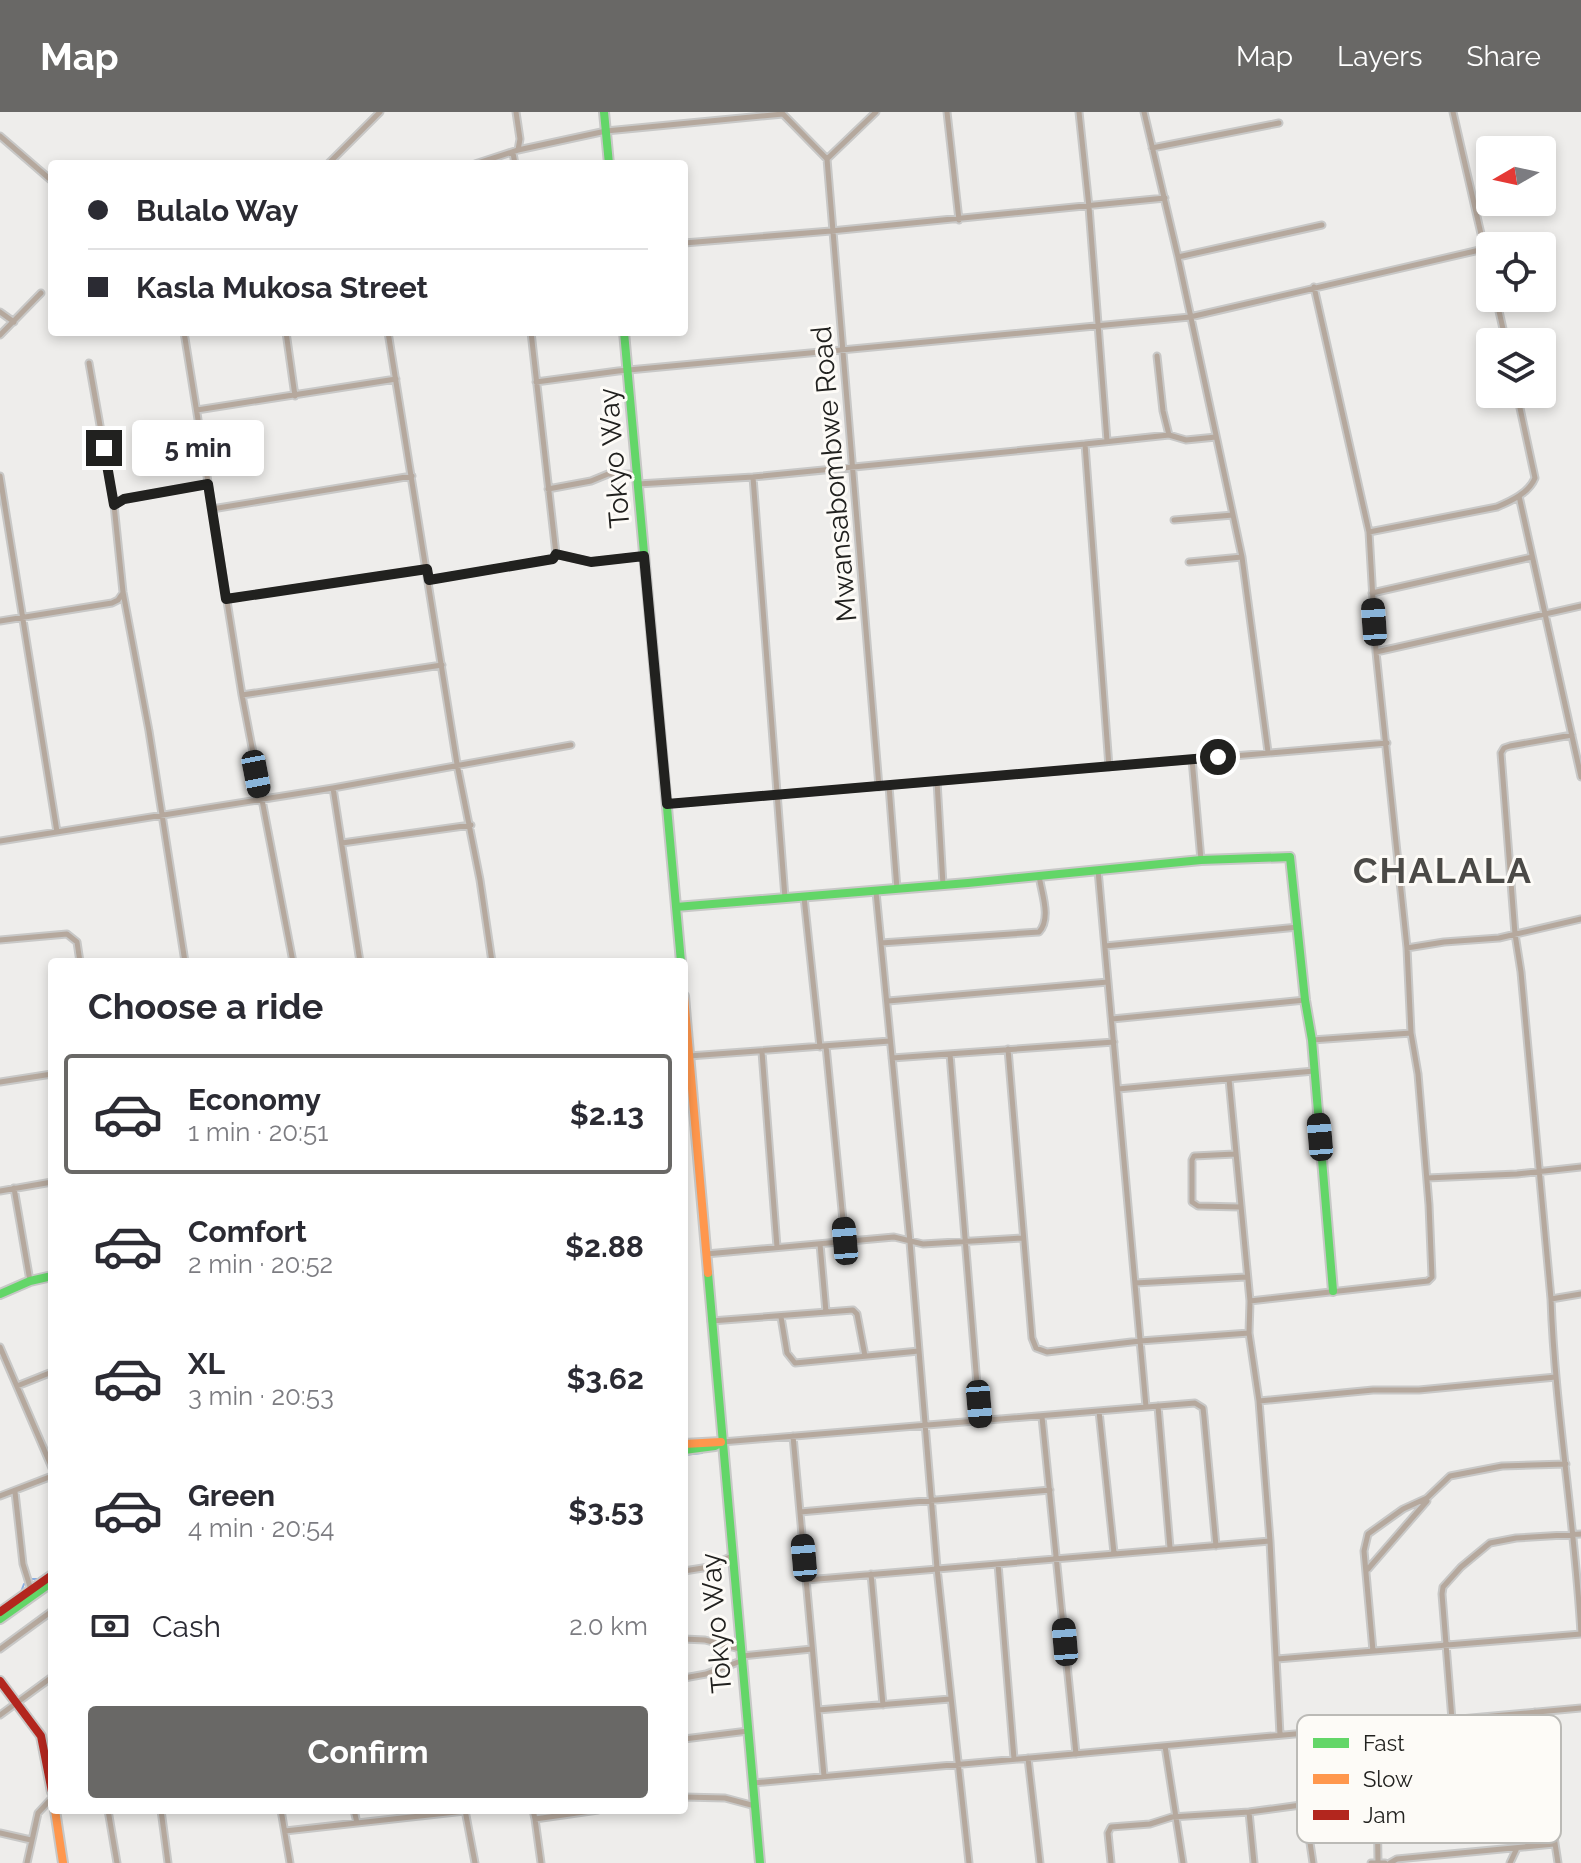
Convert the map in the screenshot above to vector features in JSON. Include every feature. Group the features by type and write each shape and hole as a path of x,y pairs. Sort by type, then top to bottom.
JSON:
{"street":[{"path":"332,160 380,112"},
{"path":"515,160 520,139 516,112"},
{"path":"604,112 609,160"},
{"path":"488,160 606,131 782,113 827,159 876,112"},
{"path":"947,112 959,220"},
{"path":"1079,112 1107,441"},
{"path":"1144,112 1242,557 1268,752"},
{"path":"1453,112 1480,232"},
{"path":"1152,148 1279,123"},
{"path":"0,136 48,178"},
{"name":"Mwansabombwe Road","path":"827,159 879,787"},
{"path":"688,243 959,220 1165,198"},
{"path":"1178,257 1322,225"},
{"path":"536,382 628,370 1190,317 1476,251"},
{"path":"1250,1301 1430,1279 1427,1178 1376,652 1369,532 1314,287"},
{"path":"0,335 41,293"},
{"path":"0,312 14,322"},
{"path":"185,336 242,695 292,958"},
{"path":"287,336 295,396"},
{"path":"389,336 491,958"},
{"path":"429,580 553,559 556,554 531,336"},
{"name":"Tokyo Way","path":"624,336 681,958"},
{"path":"1157,356 1169,435"},
{"path":"89,363 114,505 123,592 149,731 184,958"},
{"path":"197,410 396,379"},
{"path":"1369,532 1478,512 1519,496 1533,484 1535,478 1520,408"},
{"path":"548,489 591,481 608,474 638,479 753,477 1169,435 1186,440 1216,437"},
{"path":"1085,444 1109,767"},
{"path":"0,476 57,832"},
{"path":"212,509 412,476"},
{"path":"753,477 785,898"},
{"path":"114,505 124,499 208,484"},
{"path":"1519,496 1581,777"},
{"path":"1174,520 1233,515"},
{"path":"556,554 591,562 644,556"},
{"path":"1189,562 1242,557"},
{"path":"1372,593 1532,557"},
{"path":"226,599 427,569"},
{"path":"0,621 112,603 123,592"},
{"path":"1376,652 1581,606"},
{"path":"242,695 442,665"},
{"path":"1277,1659 1581,1634 1578,1534 1556,1377 1501,753 1510,746 1572,735"},
{"path":"667,804 1387,743"},
{"path":"0,841 333,788 571,745"},
{"path":"1192,759 1201,860"},
{"path":"937,781 943,885"},
{"path":"889,786 897,889"},
{"path":"333,788 359,958"},
{"path":"342,843 471,825"},
{"path":"676,907 876,892 1201,860 1290,857 1312,1040 1333,1291"},
{"path":"1098,869 1146,1407"},
{"path":"881,943 1039,932 1046,917 1039,875"},
{"path":"876,892 910,1242 937,1568 969,1863"},
{"path":"804,897 845,1241"},
{"path":"1407,948 1515,934 1581,919"},
{"path":"1105,946 1298,927"},
{"path":"0,940 67,934 77,942 79,958"},
{"path":"888,1001 1108,982"},
{"path":"1112,1019 1305,1000"},
{"path":"1312,1040 1411,1033"},
{"path":"689,1056 890,1041"},
{"path":"892,1058 1114,1042"},
{"name":"Tokyo Way","path":"688,1048 760,1863"},
{"path":"1008,1049 1022,1238 1032,1338 1036,1348 1047,1352 1249,1333"},
{"path":"762,1052 777,1247"},
{"path":"950,1054 980,1421"},
{"path":"1118,1089 1314,1071"},
{"path":"0,1082 48,1075"},
{"path":"1229,1079 1250,1301 1249,1333 1259,1401 1270,1541 1280,1735"},
{"path":"1235,1154 1194,1156 1192,1202 1198,1206 1240,1207"},
{"path":"1427,1178 1581,1167"},
{"path":"0,1191 48,1183"},
{"path":"14,1188 30,1281"},
{"path":"706,1254 898,1237 923,1244 1022,1238"},
{"path":"820,1244 826,1312"},
{"path":"0,1294 48,1277"},
{"path":"1135,1283 1246,1277"},
{"path":"1551,1299 1581,1294"},
{"path":"711,1321 855,1311 865,1356"},
{"path":"781,1317 787,1353 792,1362 919,1351"},
{"path":"0,1347 48,1459"},
{"path":"17,1386 48,1374"},
{"path":"1259,1401 1556,1377"},
{"path":"688,1449 722,1442 1195,1403 1203,1408 1216,1546"},
{"path":"1158,1406 1170,1548"},
{"path":"1099,1411 1114,1553"},
{"path":"1042,1417 1076,1754"},
{"path":"703,1445 717,1433 720,1423"},
{"path":"793,1436 824,1776"},
{"path":"688,1444 703,1445 724,1459"},
{"path":"1367,1569 1442,1481 1464,1472 1502,1466 1566,1464"},
{"path":"0,1496 48,1478"},
{"path":"800,1512 1050,1490"},
{"path":"15,1492 23,1564 32,1593"},
{"path":"1373,1651 1364,1551 1367,1536 1403,1509 1431,1496"},
{"path":"1452,1715 1443,1587 1485,1546 1501,1540 1578,1534"},
{"path":"806,1580 1270,1541"},
{"path":"688,1570 709,1567 732,1556"},
{"path":"998,1564 1014,1759"},
{"path":"871,1574 883,1705"},
{"path":"0,1619 48,1579"},
{"path":"0,1612 48,1584"},
{"path":"0,1649 48,1614"},
{"path":"688,1636 692,1639"},
{"path":"688,1639 741,1655 812,1649"},
{"path":"688,1677 706,1674 741,1655"},
{"path":"0,1715 48,1680"},
{"path":"0,1681 41,1736 48,1766"},
{"path":"818,1710 950,1699"},
{"path":"1504,1715 1581,1708"},
{"path":"688,1738 748,1731"},
{"path":"753,1783 1297,1734"},
{"path":"1165,1746 1183,1863"},
{"path":"1028,1758 1040,1863"},
{"path":"688,1797 725,1798 755,1806"},
{"path":"27,1863 38,1813 48,1800"},
{"path":"1111,1863 1108,1833 1111,1827 1150,1824 1172,1817 1178,1819 1297,1806"},
{"path":"1249,1812 1254,1863"},
{"path":"56,1814 63,1863"},
{"path":"109,1814 117,1863"},
{"path":"162,1814 168,1863"},
{"path":"282,1814 290,1863"},
{"path":"355,1814 357,1823"},
{"path":"285,1831 438,1814"},
{"path":"466,1814 475,1863"},
{"path":"534,1814 541,1863"},
{"path":"535,1819 570,1814"},
{"path":"0,1833 31,1840"},
{"path":"1310,1843 1313,1863"},
{"path":"1371,1863 1554,1844 1558,1863"},
{"path":"1510,1863 1517,1847"}],"waterway":[{"path":"688,1440 697,1439"},
{"path":"688,1455 702,1453"},
{"path":"31,1579 38,1579 48,1572"},
{"path":"0,1607 21,1592 24,1584"},
{"path":"0,1624 48,1590"}],"traffic: fast":[{"path":"604,112 609,160"},
{"path":"624,336 681,958"},
{"path":"676,907 1201,860 1290,857 1312,1040 1333,1291"},
{"path":"708,1273 760,1863"},
{"path":"0,1294 48,1277"},
{"path":"688,1449 715,1446 722,1442"},
{"path":"0,1619 48,1585"}],"traffic: slow":[{"path":"688,1042 708,1273"},
{"path":"688,1444 721,1442"},
{"path":"56,1814 63,1863"}],"traffic: jam":[{"path":"0,1612 48,1578"},
{"path":"0,1681 41,1736 48,1772"}],"district":[{"name":"CHALALA","path":"1443,870"}],"route":[{"path":"104,448 114,505 124,499 208,484 226,599 427,569 429,580 553,559 556,554 591,562 644,556 667,804 1218,757"}]}
